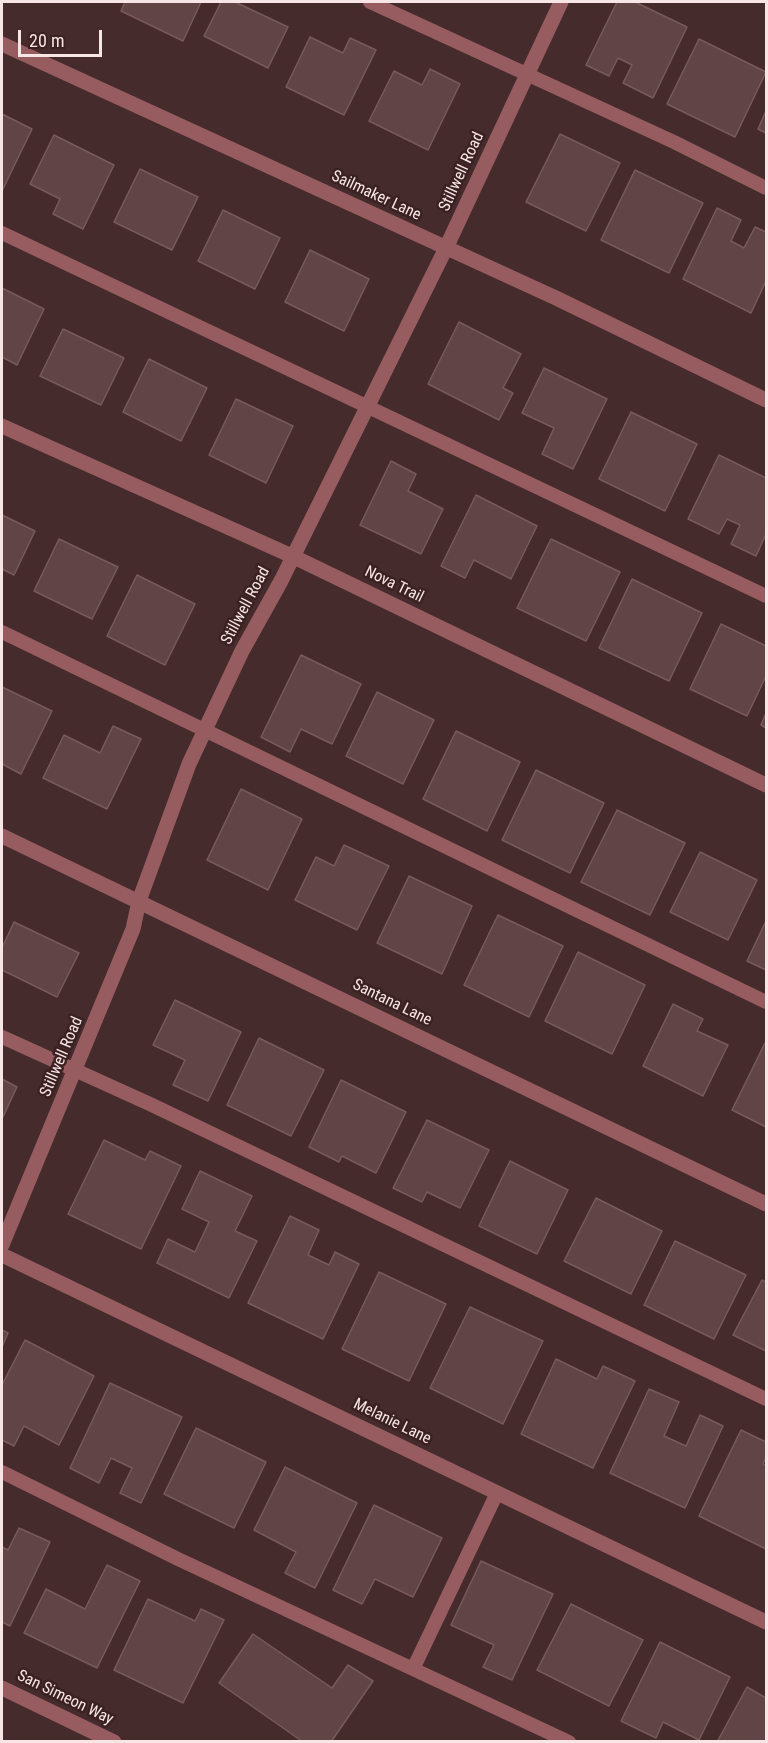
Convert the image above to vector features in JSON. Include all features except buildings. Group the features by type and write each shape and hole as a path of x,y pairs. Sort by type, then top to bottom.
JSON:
{"street":[{"name":"Stillwell Road","path":"2,1245 76,1072 133,929 139,902 189,764 242,651 446,248 561,2"},
{"name":"Sailmaker Lane","path":"2,44 446,248 766,400"},
{"name":"Nova Trail","path":"2,426 292,556 766,785"},
{"name":"Santana Lane","path":"2,836 766,1204"},
{"name":"Melanie Lane","path":"2,1255 766,1622"},
{"name":"San Simeon Way","path":"2,1688 114,1742"}],"lane":[{"path":"370,2 528,74 766,188"},
{"path":"2,233 766,596"},
{"path":"2,632 766,1002"},
{"path":"2,1037 162,1110 766,1399"},
{"path":"2,1472 178,1559 414,1667 569,1742"},
{"path":"414,1667 497,1493"}]}
